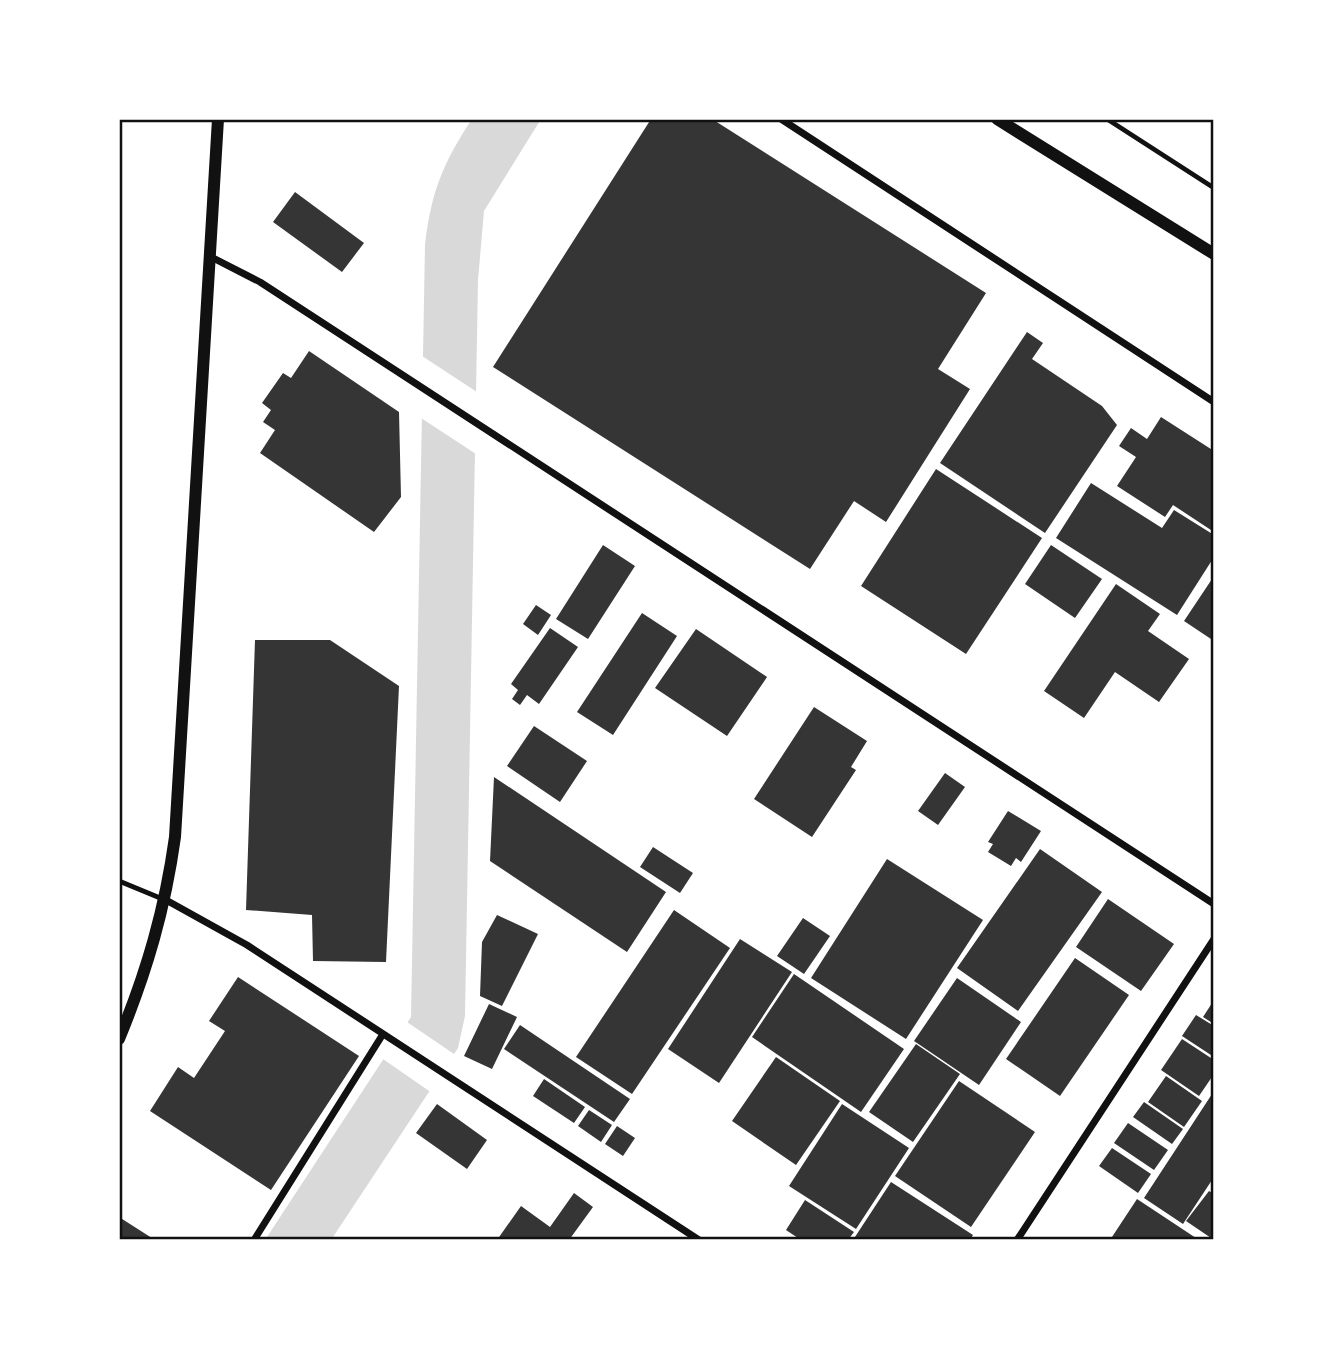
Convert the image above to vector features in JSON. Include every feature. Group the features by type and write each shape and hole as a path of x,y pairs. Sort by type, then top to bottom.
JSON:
{"street":[{"path":"119,1039 144,976 166,900 177,819 218,119"},
{"path":"781,119 1214,402"},
{"path":"996,119 1214,254"},
{"path":"211,257 260,282 1214,904"},
{"path":"166,900 247,945 699,1240"},
{"path":"1017,1240 1214,939"},
{"path":"254,1240 383,1034"}],"lane":[{"path":"119,881 166,900"}],"path":[{"path":"1107,119 1214,188"}],"shaded area":[{"path":"472,119 541,119 484,211 478,280 465,1016 458,1048 331,1240 265,1240 411,1017 425,245 431,209 440,179 453,150"}],"pier":[{"path":"419,354 480,394 479,456 418,416"},
{"path":"404,1020 457,1056 432,1093 380,1057"}],"building":[{"path":"651,119 712,119 986,293 938,369 970,389 886,522 854,501 810,569 493,367"},
{"path":"295,192 364,243 342,272 273,222"},
{"path":"1027,332 1043,343 1032,359 1102,406 1117,425 1045,533 940,463"},
{"path":"309,351 399,412 401,497 374,532 260,453 275,430 263,422 271,410 262,403 283,373 291,378"},
{"path":"1161,417 1214,451 1214,532 1173,505 1165,517 1117,486 1136,457 1119,446 1131,428 1147,439"},
{"path":"936,469 1042,538 966,654 861,586"},
{"path":"1091,483 1162,528 1174,510 1214,535 1214,557 1177,615 1056,538"},
{"path":"603,545 635,566 588,639 556,619"},
{"path":"1051,545 1102,579 1075,618 1025,584"},
{"path":"1214,576 1214,641 1184,621"},
{"path":"1116,584 1160,614 1148,631 1189,659 1159,702 1115,672 1084,718 1044,691"},
{"path":"536,605 551,615 538,635 523,624"},
{"path":"642,613 677,636 613,735 577,712"},
{"path":"550,628 578,647 539,704 527,695 520,705 512,699 518,690 511,684"},
{"path":"696,629 767,677 727,736 655,688"},
{"path":"255,640 330,640 399,686 386,962 313,961 312,915 246,910"},
{"path":"814,707 867,741 851,767 856,770 812,837 754,799"},
{"path":"534,726 587,761 560,802 507,766"},
{"path":"945,773 965,787 938,825 918,811"},
{"path":"494,777 666,892 627,952 490,861"},
{"path":"1008,811 1041,831 1021,862 1016,858 1011,866 988,852 993,844 988,842"},
{"path":"653,847 693,873 680,893 640,867"},
{"path":"1040,849 1102,892 1018,1011 957,968"},
{"path":"887,859 983,920 906,1039 811,978"},
{"path":"1108,899 1174,944 1141,991 1076,947"},
{"path":"674,910 730,948 632,1094 576,1057"},
{"path":"497,915 538,934 502,1006 480,996 482,942"},
{"path":"803,918 830,936 804,974 777,956"},
{"path":"740,939 792,972 719,1083 668,1049"},
{"path":"1075,958 1129,995 1060,1096 1006,1059"},
{"path":"794,974 904,1049 861,1112 752,1037"},
{"path":"238,977 359,1056 271,1190 150,1111 178,1067 194,1078 225,1031 209,1021"},
{"path":"957,978 1021,1022 979,1085 914,1041"},
{"path":"1214,1000 1214,1024 1203,1017"},
{"path":"489,1004 517,1017 492,1069 464,1056"},
{"path":"1196,1015 1214,1026 1214,1057 1182,1036"},
{"path":"520,1025 630,1099 614,1122 504,1049"},
{"path":"1182,1039 1214,1060 1214,1074 1199,1096 1161,1070"},
{"path":"916,1044 960,1074 913,1142 869,1112"},
{"path":"776,1057 840,1101 796,1165 732,1121"},
{"path":"1166,1076 1202,1101 1184,1127 1148,1102"},
{"path":"544,1079 585,1107 574,1123 533,1096"},
{"path":"959,1081 1035,1132 971,1227 895,1176"},
{"path":"1214,1091 1214,1177 1183,1224 1144,1198"},
{"path":"1144,1102 1183,1129 1172,1144 1133,1117"},
{"path":"437,1104 487,1140 467,1169 416,1133"},
{"path":"842,1104 909,1148 856,1229 789,1186"},
{"path":"589,1110 612,1125 601,1142 578,1126"},
{"path":"1128,1123 1168,1150 1154,1170 1114,1143"},
{"path":"617,1126 635,1138 623,1156 605,1144"},
{"path":"1112,1148 1151,1174 1138,1193 1099,1166"},
{"path":"891,1182 973,1235 970,1240 853,1240"},
{"path":"1209,1191 1214,1194 1214,1240 1186,1221"},
{"path":"574,1193 593,1207 569,1240 497,1240 521,1206 550,1227"},
{"path":"1137,1199 1199,1240 1110,1240"},
{"path":"805,1200 854,1232 848,1240 801,1240 786,1230"},
{"path":"119,1217 155,1240 119,1240"}]}
